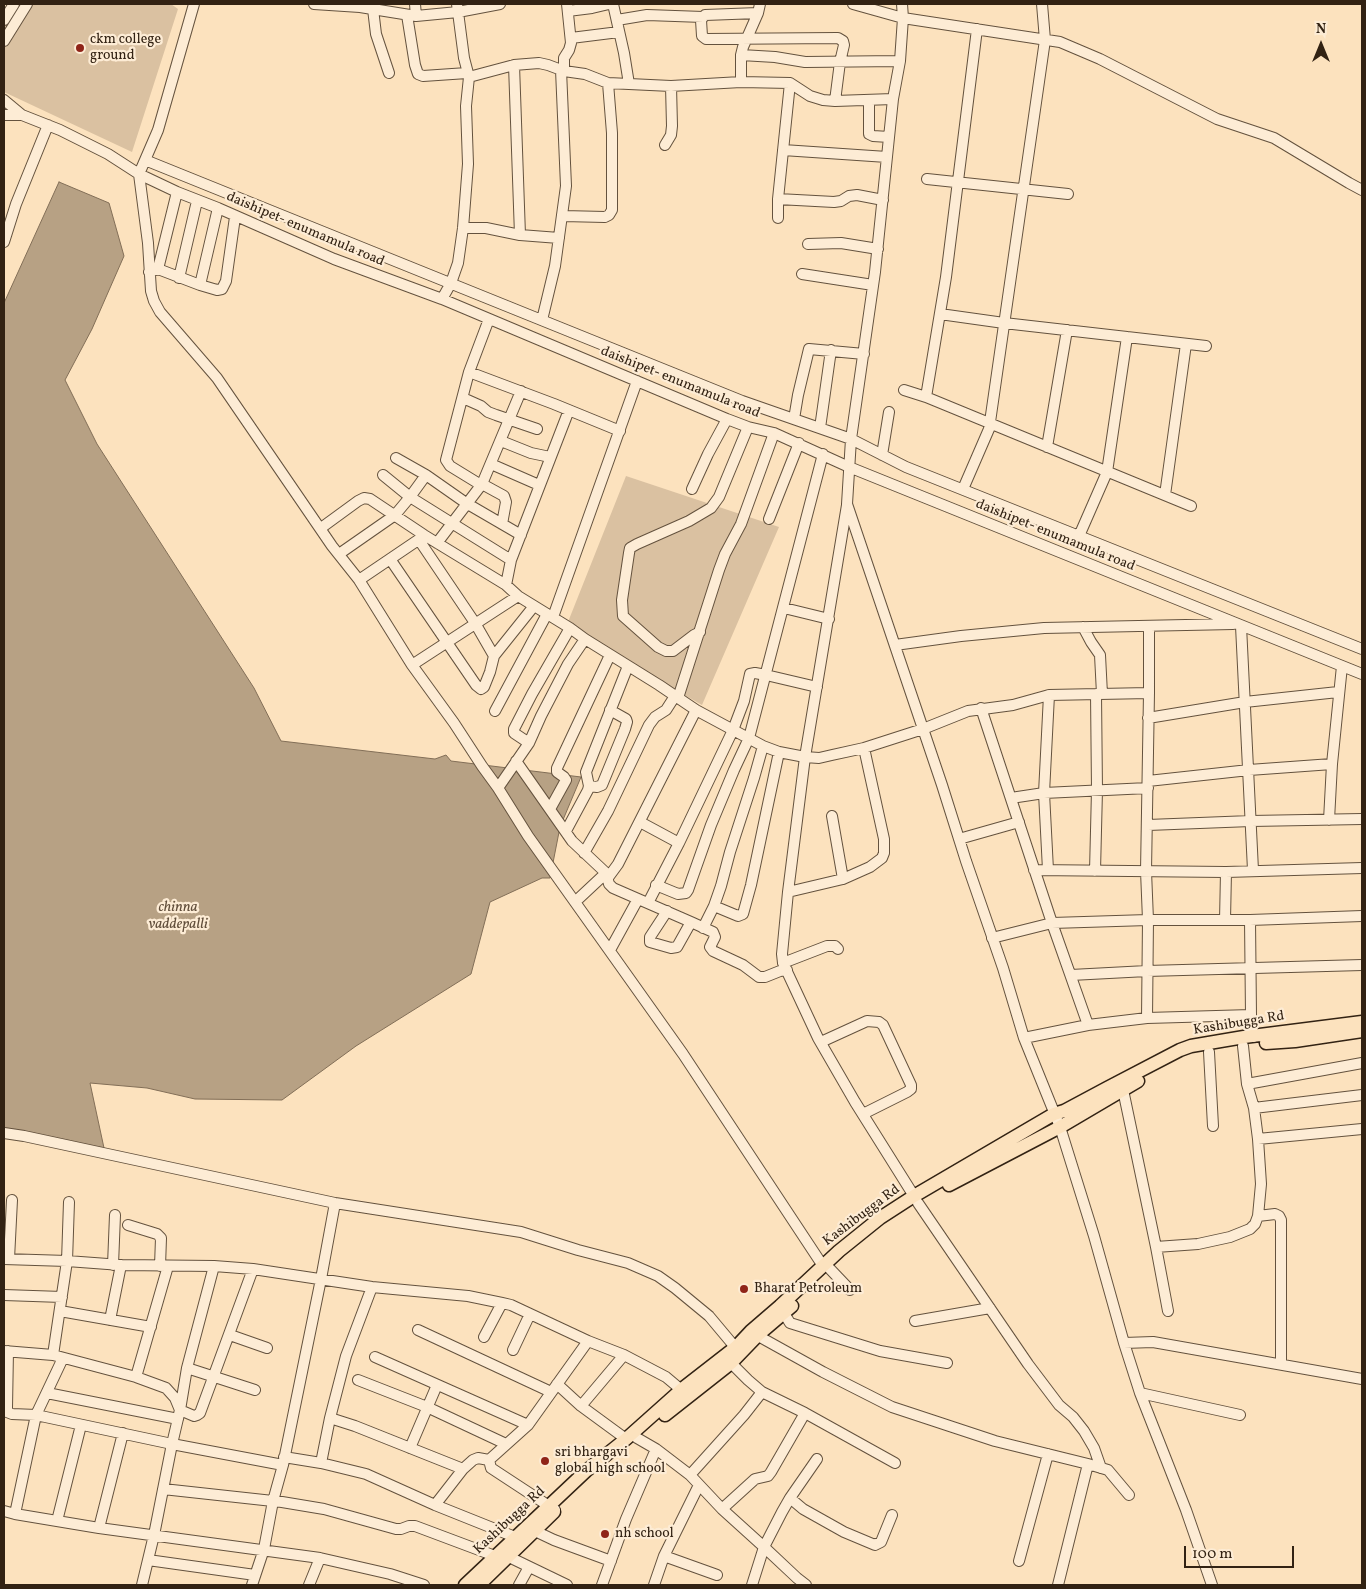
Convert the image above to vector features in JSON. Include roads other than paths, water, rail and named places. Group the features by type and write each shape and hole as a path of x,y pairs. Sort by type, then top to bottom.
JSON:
{"main road":[{"name":"Kashibugga Rd","path":"479,1585 509,1557 520,1539 553,1508 586,1471 632,1437 738,1350 754,1333 782,1310 880,1218 945,1187 1060,1127 1168,1056 1191,1046 1362,1022"},
{"name":"Kashibugga Rd","path":"916,1200 1054,1114 1064,1112 1106,1088 1122,1086 1180,1058 1243,1046 1362,1031"},
{"name":"Kashibugga Rd","path":"685,1393 731,1363 738,1350"},
{"name":"Kashibugga Rd","path":"464,1585 495,1556 536,1531 553,1508"}],"street":[{"path":"4,20 14,4"},
{"path":"4,41 27,4"},
{"path":"194,4 158,130 139,174 148,243 154,271 154,301 160,312 217,378 358,580 412,665 454,723 528,836 683,1054 827,1267 850,1290"},
{"path":"314,4 360,5 411,16 458,8 499,4"},
{"path":"415,4 411,16 415,65 418,74 423,76 468,75 514,65 540,63 562,70 585,74 608,83 670,86 741,82 790,83 815,98 835,101 893,99"},
{"path":"542,320 556,266 566,186 562,70 571,38 568,7 592,8 609,4"},
{"path":"613,4 629,84"},
{"path":"853,4 903,18 1060,42 1077,48 1217,120 1274,138 1362,190"},
{"path":"902,4 900,61 893,99 874,285 851,440 847,504 805,757 782,948 785,966 821,1042 862,1114 916,1200 1028,1364 1059,1405 1084,1431 1094,1448 1101,1468"},
{"path":"963,489 985,441 990,424 1045,40 1042,4"},
{"path":"442,299 451,283 458,263 468,164 466,106 468,75 458,8"},
{"path":"617,20 647,15 703,17 708,14 759,8 742,55 741,82"},
{"path":"373,9 376,34 389,73"},
{"path":"703,17 701,25 704,38 838,38 844,45 835,101"},
{"path":"926,397 940,314 978,29"},
{"path":"571,38 619,32"},
{"path":"742,55 806,62 900,61"},
{"path":"514,65 520,235"},
{"path":"563,216 605,216 612,213 612,142 608,83"},
{"path":"778,218 778,199 790,83"},
{"path":"665,146 671,135 672,126 670,86"},
{"name":"daishipet- enumamula road","path":"4,100 22,115 83,140 139,174 197,201 218,208 334,259 442,299 727,419 748,427 774,433 799,443 849,467 1362,674"},
{"path":"869,100 869,134 873,136 889,136"},
{"name":"daishipet- enumamula road","path":"4,115 22,115"},
{"path":"4,242 8,224 48,125"},
{"path":"783,150 887,157"},
{"path":"145,160 742,401 851,440 906,467 1362,649"},
{"path":"927,179 1068,194"},
{"path":"154,271 177,192"},
{"path":"778,199 834,202 857,195 883,200"},
{"path":"179,278 197,201"},
{"path":"200,285 218,208"},
{"path":"154,271 217,290 224,286 235,217"},
{"path":"463,228 486,228 520,235 558,238"},
{"path":"808,244 841,243 878,248"},
{"path":"802,274 874,285"},
{"path":"940,314 1004,324 1206,346"},
{"path":"489,319 470,372 446,460 450,466 504,496 506,502 502,524"},
{"path":"1047,447 1067,330"},
{"path":"1079,536 1107,472 1127,337"},
{"path":"1165,495 1186,344"},
{"path":"794,419 808,350 811,348 864,354"},
{"path":"820,428 831,350"},
{"path":"470,372 620,431"},
{"path":"495,711 550,616 637,381"},
{"path":"904,390 926,397 1191,506"},
{"path":"437,542 482,485 521,391"},
{"path":"463,398 481,406 488,412 536,429"},
{"path":"506,584 511,560 570,410"},
{"path":"882,455 889,412"},
{"path":"692,489 727,419"},
{"path":"700,632 673,651 666,651 658,647 624,616 622,600 630,548 689,521 711,508 719,497 748,427"},
{"path":"584,853 608,811 649,724 655,717 666,710 677,697 719,570 741,524 774,433"},
{"path":"501,441 531,453 550,457"},
{"path":"769,519 799,443"},
{"path":"656,885 678,894 686,893 688,890 710,825 749,738 823,454"},
{"path":"396,458 426,475 466,503 521,535"},
{"path":"491,464 539,485"},
{"path":"383,475 410,497 511,560"},
{"path":"339,554 395,515 426,475"},
{"path":"321,528 364,498 375,502 395,515 421,537 494,656"},
{"path":"847,504 942,785 1024,1038 1060,1127 1140,1393 1186,1510 1212,1585"},
{"path":"421,537 437,542 506,584 518,596 696,710 763,746 779,752 819,758 864,748 923,729 956,714 981,708 1014,705 1049,695 1149,693"},
{"path":"358,580 421,537"},
{"path":"390,559 476,685 481,689 487,680 494,656 534,606"},
{"path":"412,665 518,596"},
{"path":"784,608 828,619"},
{"path":"895,645 1044,628 1239,625 1249,770 1253,870"},
{"path":"1147,1018 1148,920 1146,871 1149,626"},
{"path":"1083,627 1100,655 1096,871"},
{"path":"529,743 514,733 514,729 570,628"},
{"path":"498,788 529,743 564,673 585,639"},
{"path":"550,809 566,780 557,772 557,768 610,655"},
{"path":"566,831 586,793 588,786 586,772 628,666"},
{"path":"1329,820 1338,692 1342,666"},
{"path":"610,950 656,885 679,843 733,730 744,701 750,674 766,675 817,687"},
{"path":"1148,718 1245,702 1338,692"},
{"path":"1048,870 1044,792 1049,695"},
{"path":"981,708 1034,870 1088,1025"},
{"path":"588,786 597,787 602,785 625,729 626,719 610,710"},
{"path":"575,902 607,876 618,864 696,710"},
{"path":"703,928 714,906 763,746"},
{"path":"788,892 844,878 877,863 882,858 884,839 864,748"},
{"path":"714,906 738,916 743,914 751,885 779,752"},
{"path":"516,761 572,841 607,876 609,884 613,888 692,922 714,934 715,940 710,947 713,951 743,965 759,977 765,977 827,946 835,946 838,949"},
{"path":"1011,798 1044,792 1097,790 1148,785 1249,770 1332,764"},
{"path":"832,816 844,878"},
{"path":"1148,825 1362,819"},
{"path":"640,822 679,843"},
{"path":"958,839 1019,822"},
{"path":"1034,870 1226,872 1362,868"},
{"path":"1225,920 1226,872"},
{"path":"667,911 650,937 650,942 670,948 677,947 692,922"},
{"path":"992,938 1052,923 1362,916"},
{"path":"1250,920 1253,1037"},
{"path":"1071,975 1362,965"},
{"path":"1024,1038 1088,1025 1147,1018 1251,1016"},
{"path":"821,1042 867,1022 879,1022 883,1025 912,1085 907,1092 862,1114"},
{"path":"1156,1247 1198,1244 1230,1237 1250,1229 1255,1224 1258,1216 1262,1184 1254,1108 1247,1084 1243,1046"},
{"path":"1209,1052 1213,1126"},
{"path":"1247,1084 1362,1063"},
{"path":"1122,1086 1168,1311"},
{"path":"1254,1108 1362,1096"},
{"path":"1258,1139 1362,1129"},
{"path":"4,1133 335,1203 521,1232 628,1263 658,1276 676,1288 708,1316 738,1350"},
{"path":"12,1200 6,1259 117,1265 214,1266 253,1269 372,1287 468,1296 502,1303 588,1341 624,1354 666,1377 685,1393"},
{"path":"53,1355 67,1261 69,1202"},
{"path":"148,1560 253,1580 264,1549 322,1279 335,1203"},
{"path":"1258,1216 1275,1214 1280,1216 1282,1220 1282,1364"},
{"path":"110,1320 117,1265 115,1215"},
{"path":"128,1225 157,1234 161,1238 164,1266 151,1327 136,1376"},
{"path":"142,1585 188,1368 214,1266"},
{"path":"47,1393 179,1415 194,1416 200,1413 253,1269"},
{"path":"322,1463 330,1418 346,1356 372,1287"},
{"path":"4,1295 62,1297"},
{"path":"484,1338 502,1303"},
{"path":"915,1321 990,1308"},
{"path":"782,1310 790,1323 880,1350 947,1363"},
{"path":"60,1311 151,1327"},
{"path":"513,1350 530,1314"},
{"path":"418,1330 554,1388 632,1437 656,1449 690,1475 722,1509 806,1585"},
{"path":"754,1333 823,1372 892,1407 995,1441 1108,1470 1129,1495"},
{"path":"230,1334 267,1348"},
{"path":"435,1505 463,1469 476,1459 490,1460 528,1425 588,1341"},
{"path":"1124,1343 1153,1342 1362,1379"},
{"path":"179,1415 175,1398 166,1388 136,1376 53,1355 6,1351 7,1412 12,1414 36,1415 172,1444 283,1461 322,1463 366,1474 435,1505 520,1539"},
{"path":"581,1406 624,1354"},
{"path":"375,1357 528,1425"},
{"path":"14,1514 36,1415 63,1358"},
{"path":"731,1363 762,1392 805,1413 896,1463"},
{"path":"188,1368 255,1390"},
{"path":"358,1380 427,1407 506,1444"},
{"path":"410,1448 437,1385"},
{"path":"690,1475 744,1416 762,1392"},
{"path":"1140,1393 1240,1415"},
{"path":"722,1509 755,1479 768,1476 772,1472 805,1413"},
{"path":"330,1418 463,1469"},
{"path":"56,1521 81,1425"},
{"path":"99,1528 123,1433"},
{"path":"602,1585 626,1518 656,1449"},
{"path":"1019,1561 1048,1454"},
{"path":"752,1585 764,1547 790,1498 817,1459"},
{"path":"490,1460 492,1468 553,1508"},
{"path":"1058,1585 1088,1464"},
{"path":"654,1585 664,1556 699,1485"},
{"path":"163,1489 273,1501 324,1509 396,1529 415,1526 495,1556 509,1557 562,1584"},
{"path":"790,1498 803,1508 844,1532 875,1545 881,1542 892,1515"},
{"path":"4,1511 99,1528 320,1558 390,1574 424,1585"},
{"path":"536,1531 611,1561"},
{"path":"664,1556 717,1575"},
{"path":"309,1585 320,1558"},
{"path":"519,1585 529,1567"}],"water":[{"name":"chinna vaddepalli","path":"59,182 109,203 124,256 92,329 65,380 97,444 254,688 281,741 435,759 446,755 451,761 581,777 560,827 550,878 542,878 490,902 471,974 356,1046 282,1100 195,1099 147,1088 90,1083 104,1148 4,1133 4,303"}],"place":[{"name":"ckm college ground","path":"80,48"},
{"name":"Bharat Petroleum","path":"744,1289"},
{"name":"sri bhargavi global high school","path":"545,1461"},
{"name":"nh school","path":"605,1534"}]}
